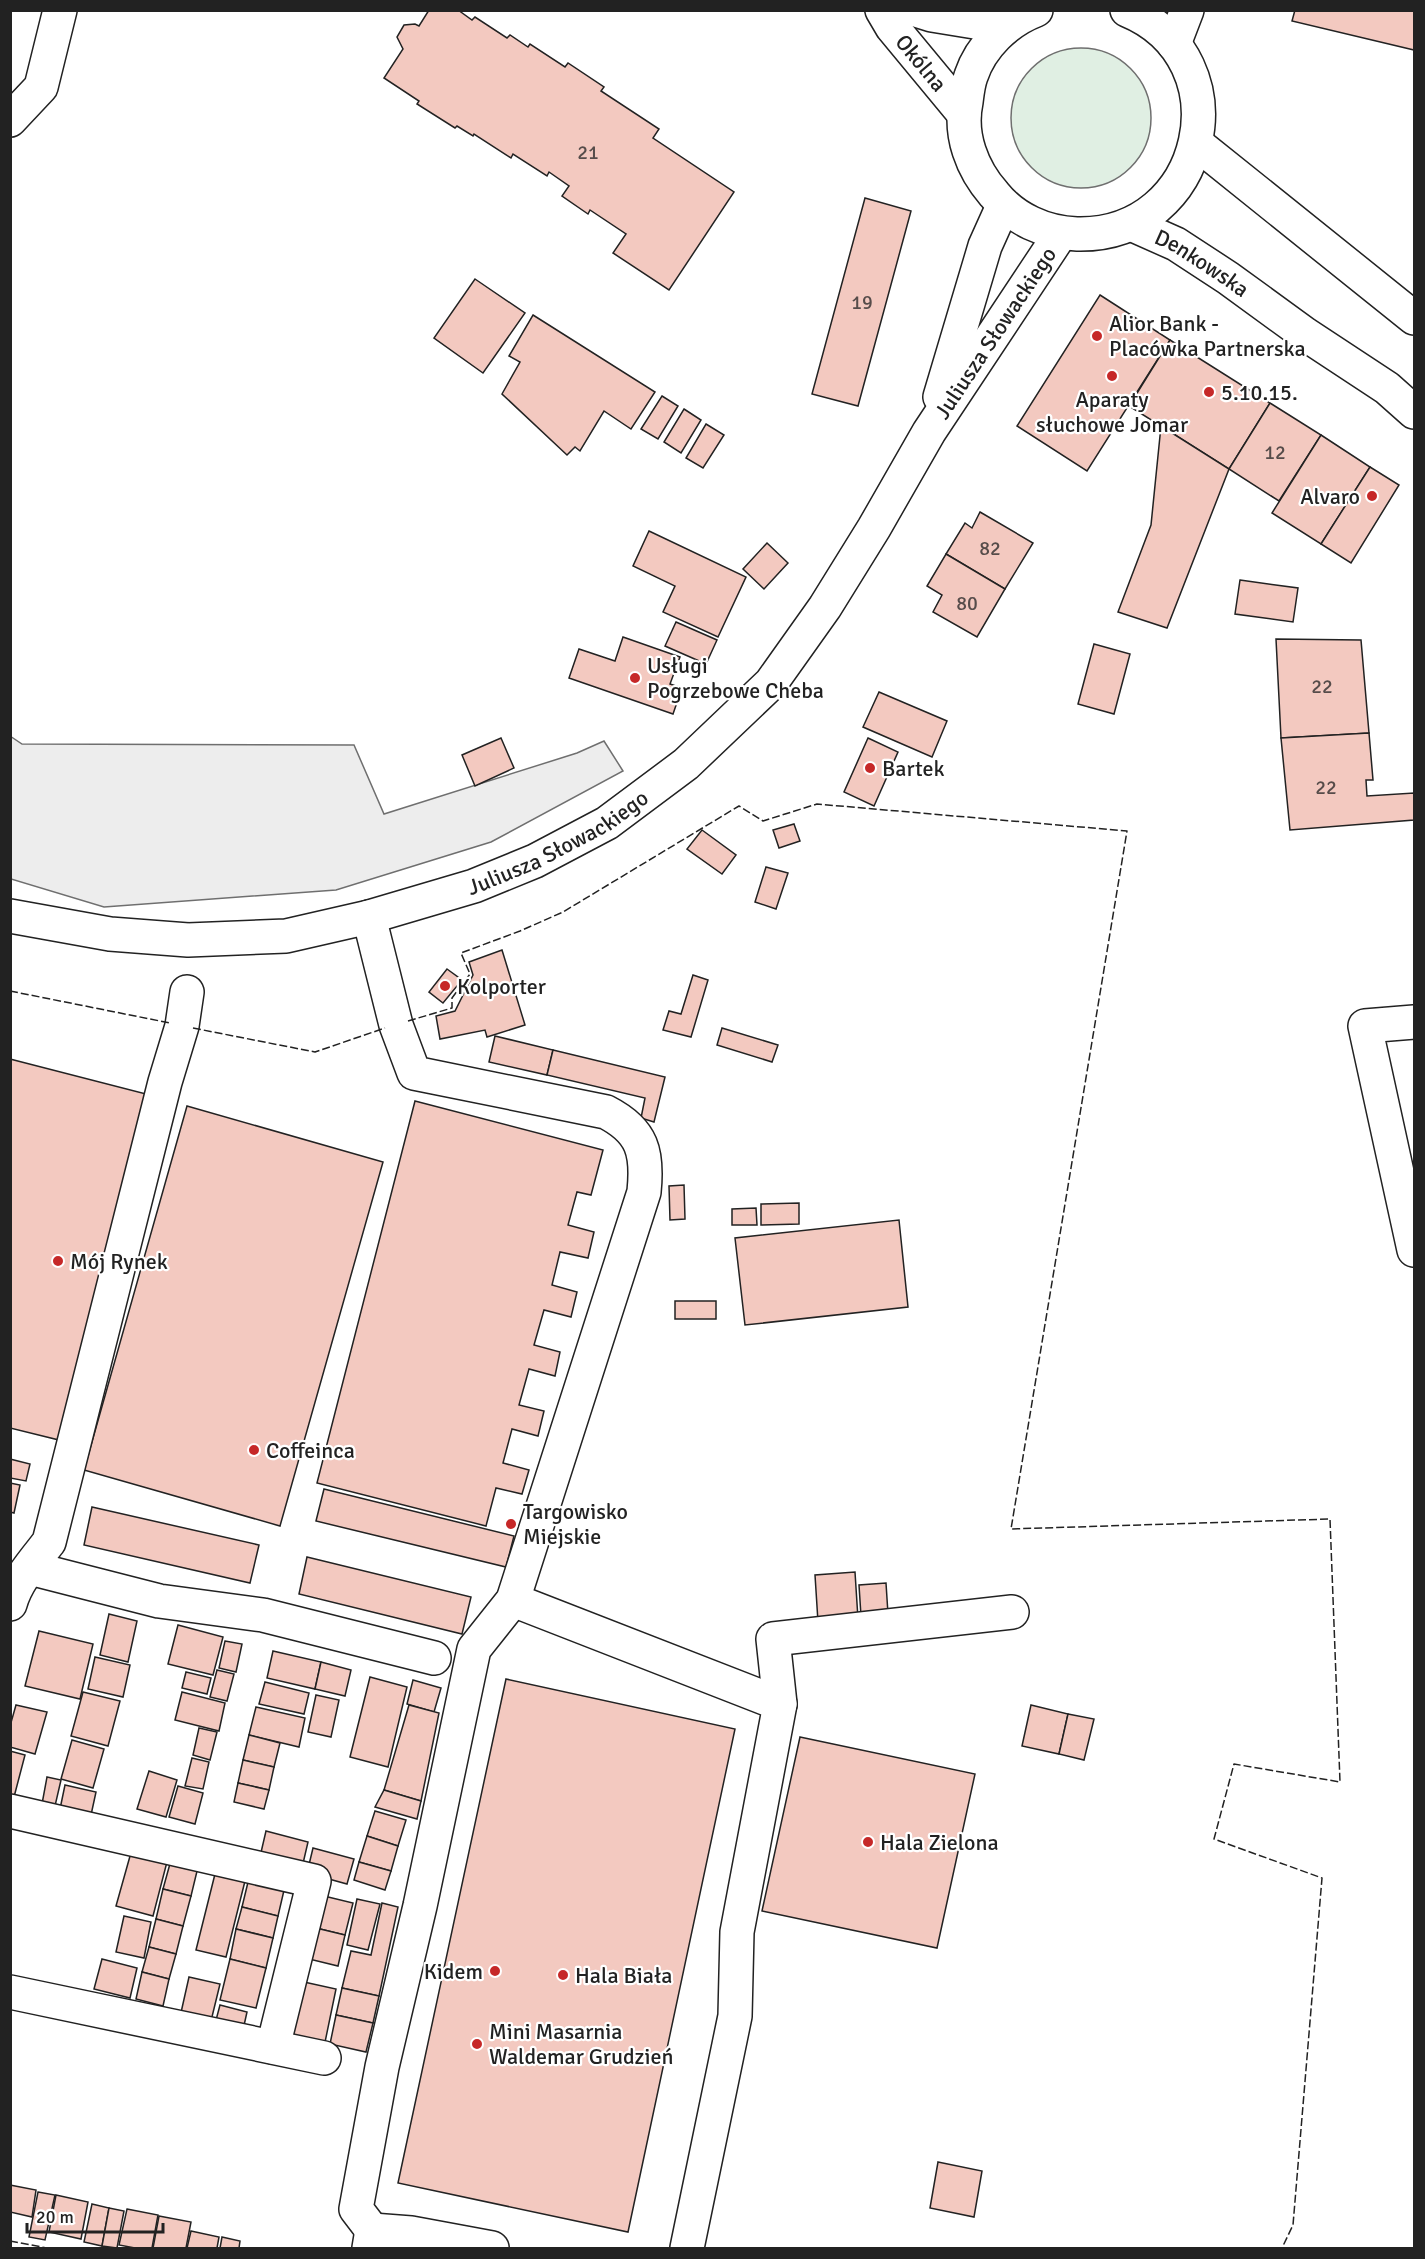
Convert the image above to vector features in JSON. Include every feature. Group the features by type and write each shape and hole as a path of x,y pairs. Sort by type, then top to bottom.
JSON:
{"street":[{"path":"10,120 41,87 60,10"},
{"name":"Okólna","path":"882,10 892,27 964,114"},
{"name":"Okólna","path":"916,10 981,23 1028,13"},
{"path":"1028,13 990,42 971,75 964,114 968,148 981,180 1003,206 1030,224 1061,233 1096,234 1131,224 1154,210 1173,191 1188,168 1196,143 1199,108 1191,74 1174,44 1146,18 1127,10"},
{"path":"1174,44 1187,10"},
{"path":"1196,143 1414,318"},
{"name":"Juliusza Słowackiego","path":"929,432 985,246 1003,206"},
{"name":"Denkowska","path":"1131,224 1176,244 1228,278 1305,334 1387,388 1414,412"},
{"name":"Juliusza Słowackiego","path":"10,916 110,934 188,940 286,936 369,917 474,886 535,861 607,823 686,764 771,683 825,607 929,432 1061,233"},
{"path":"369,917 396,1025 414,1073 606,1113 623,1121 637,1136 647,1167 644,1192 513,1600 474,1649 420,1906 382,2067 356,2209 371,2240 411,2233 492,2248"},
{"path":"10,1604 30,1568 49,1542 162,1094 182,1026 188,992"},
{"path":"1414,1022 1365,1026 1414,1250"},
{"path":"30,1568 159,1601 263,1615 434,1658"},
{"path":"513,1600 780,1704"},
{"path":"687,2248 735,2016 737,1932 780,1704 773,1639 1012,1612"},
{"path":"10,1810 314,1881 273,2047"},
{"path":"10,1992 324,2058"}],"green space":[{"path":"1081,48 1108,53 1130,69 1146,91 1151,118 1146,145 1130,167 1108,183 1081,188 1054,183 1032,167 1016,145 1011,118 1016,91 1032,69 1054,53"}],"shaded area":[{"path":"10,736 22,744 354,745 384,814 577,753 604,741 623,771 491,842 336,890 104,907 11,879"}],"building":[{"path":"429,10 458,10 472,20 475,17 507,38 510,35 528,47 530,44 565,67 568,63 604,87 601,91 659,129 653,138 734,192 669,290 613,253 626,234 590,210 588,214 562,196 569,186 549,172 547,176 513,154 511,158 474,134 473,136 457,126 455,128 417,104 419,101 384,78 403,49 397,37 404,25 419,26"},
{"path":"1295,10 1414,10 1414,50 1292,21"},
{"path":"865,198 911,211 858,406 812,394"},
{"path":"475,279 525,313 483,373 434,338"},
{"path":"1100,295 1170,340 1087,471 1017,426"},
{"path":"533,315 655,392 631,429 604,411 580,451 575,447 567,455 502,394 520,362 509,356"},
{"path":"1170,340 1270,403 1229,469 1129,406"},
{"path":"662,396 678,406 658,439 641,429"},
{"path":"1270,403 1321,435 1279,501 1229,469"},
{"path":"684,409 701,420 681,453 664,442"},
{"path":"706,424 724,435 703,468 686,458"},
{"path":"1161,426 1229,469 1167,628 1118,612 1151,525"},
{"path":"1321,435 1370,467 1321,544 1272,513"},
{"path":"1370,467 1399,485 1351,563 1321,544"},
{"path":"980,512 1033,543 1005,589 946,554 965,523 972,528"},
{"path":"649,531 746,577 718,637 663,612 675,586 633,566"},
{"path":"767,543 788,563 764,589 743,569"},
{"path":"946,554 1005,589 977,637 933,612 942,595 927,586"},
{"path":"1240,580 1298,588 1293,622 1235,614"},
{"path":"676,622 717,640 706,664 665,646"},
{"path":"623,637 680,657 670,684 682,688 673,714 569,678 579,649 615,661"},
{"path":"1276,639 1361,640 1369,733 1281,738"},
{"path":"1094,644 1130,654 1114,714 1078,704"},
{"path":"879,692 947,721 932,757 863,727"},
{"path":"1369,733 1373,780 1366,780 1367,796 1414,793 1414,820 1290,830 1281,738"},
{"path":"501,738 514,768 475,786 462,755"},
{"path":"868,738 898,752 874,806 844,792"},
{"path":"794,824 800,841 779,848 773,830"},
{"path":"702,830 736,855 722,874 687,849"},
{"path":"766,867 788,873 776,909 755,902"},
{"path":"502,950 525,1025 487,1037 485,1030 440,1039 436,1016 455,1011 473,975 469,962"},
{"name":"Kolporter","path":"447,969 462,980 443,1003 429,992"},
{"path":"693,975 708,980 691,1037 663,1030 669,1011 681,1014"},
{"path":"722,1028 778,1045 772,1062 717,1045"},
{"path":"495,1036 553,1050 547,1075 489,1062"},
{"path":"553,1050 665,1077 654,1122 641,1118 645,1098 547,1075"},
{"name":"Mój Rynek","path":"10,1059 150,1095 59,1440 10,1428"},
{"path":"415,1101 603,1150 591,1195 577,1192 568,1225 594,1232 588,1258 560,1252 552,1285 577,1292 571,1317 544,1310 534,1345 560,1352 555,1376 529,1369 519,1405 544,1411 538,1436 512,1429 503,1463 529,1470 522,1494 496,1488 486,1526 317,1483"},
{"path":"187,1106 383,1162 280,1526 84,1470"},
{"path":"684,1185 685,1219 670,1220 669,1186"},
{"path":"799,1203 799,1224 761,1225 761,1204"},
{"path":"756,1208 757,1225 732,1225 732,1209"},
{"path":"899,1220 908,1307 745,1325 735,1238"},
{"path":"675,1301 716,1301 716,1319 675,1319"},
{"path":"10,1459 30,1464 26,1481 10,1478"},
{"path":"10,1483 20,1485 14,1513 10,1512"},
{"path":"324,1489 514,1536 506,1567 316,1521"},
{"path":"92,1507 259,1545 250,1583 84,1545"},
{"path":"307,1557 471,1597 462,1634 299,1594"},
{"path":"855,1572 858,1619 818,1622 815,1575"},
{"path":"886,1583 888,1614 861,1616 859,1585"},
{"path":"109,1614 137,1621 128,1662 100,1655"},
{"path":"178,1625 223,1637 213,1675 168,1664"},
{"path":"39,1631 93,1644 80,1699 25,1686"},
{"path":"225,1641 242,1644 236,1672 219,1668"},
{"path":"273,1651 321,1662 315,1689 267,1678"},
{"path":"95,1657 130,1665 123,1697 88,1689"},
{"path":"321,1662 351,1670 345,1696 315,1689"},
{"path":"217,1670 234,1674 227,1701 210,1697"},
{"path":"186,1672 211,1678 207,1694 182,1688"},
{"path":"370,1677 407,1687 388,1767 350,1757"},
{"name":"Hala Biała","path":"506,1679 735,1729 628,2232 398,2183"},
{"path":"413,1680 441,1688 434,1712 407,1704"},
{"path":"265,1682 309,1693 304,1714 259,1704"},
{"path":"83,1692 120,1701 108,1746 71,1736"},
{"path":"182,1692 225,1703 219,1731 175,1720"},
{"path":"316,1695 339,1700 331,1737 308,1732"},
{"path":"16,1705 47,1712 35,1754 10,1747 10,1726"},
{"path":"409,1705 439,1713 421,1801 384,1790"},
{"path":"1031,1705 1068,1714 1059,1754 1022,1746"},
{"path":"256,1707 305,1718 299,1747 249,1735"},
{"path":"1068,1714 1094,1719 1084,1760 1059,1754"},
{"path":"199,1728 217,1732 210,1760 193,1755"},
{"path":"249,1735 280,1743 274,1767 243,1760"},
{"name":"Hala Zielona","path":"800,1737 975,1774 937,1948 762,1911"},
{"path":"72,1740 104,1749 93,1788 61,1779"},
{"path":"10,1751 25,1755 14,1797 10,1796"},
{"path":"192,1758 209,1762 203,1789 185,1786"},
{"path":"243,1760 274,1767 269,1790 238,1783"},
{"path":"149,1771 177,1780 166,1817 137,1809"},
{"path":"47,1777 61,1780 55,1806 42,1804"},
{"path":"238,1783 269,1790 264,1809 234,1802"},
{"path":"65,1785 96,1792 91,1815 60,1809"},
{"path":"178,1786 203,1793 195,1824 169,1817"},
{"path":"384,1790 421,1801 417,1819 375,1807"},
{"path":"375,1811 406,1820 398,1846 367,1836"},
{"path":"266,1831 308,1842 301,1872 259,1861"},
{"path":"367,1836 398,1846 391,1871 359,1862"},
{"path":"313,1848 354,1859 347,1884 307,1873"},
{"path":"132,1849 168,1858 153,1916 116,1906"},
{"path":"171,1860 198,1867 191,1896 163,1889"},
{"path":"359,1862 391,1871 385,1890 354,1880"},
{"path":"216,1870 246,1877 226,1957 196,1950"},
{"path":"249,1878 285,1886 278,1916 242,1907"},
{"path":"163,1889 191,1896 183,1926 156,1919"},
{"path":"324,1896 353,1903 345,1935 316,1928"},
{"path":"357,1899 380,1904 368,1950 347,1945"},
{"path":"382,1903 398,1907 379,1996 342,1988 351,1951 371,1955"},
{"path":"242,1907 278,1916 273,1938 236,1929"},
{"path":"124,1916 151,1922 144,1958 116,1952"},
{"path":"156,1919 183,1926 176,1954 149,1947"},
{"path":"316,1928 345,1935 338,1966 309,1959"},
{"path":"236,1929 273,1938 266,1968 230,1959"},
{"path":"149,1947 176,1954 169,1979 142,1972"},
{"path":"102,1959 137,1968 130,1998 94,1989"},
{"path":"230,1959 266,1968 256,2008 220,2000"},
{"path":"142,1972 169,1979 163,2006 136,1999"},
{"path":"189,1977 220,1984 210,2025 180,2017"},
{"path":"304,1982 336,1989 324,2047 291,2039"},
{"path":"342,1988 379,1996 373,2023 336,2015"},
{"path":"220,2005 247,2012 243,2030 215,2024"},
{"path":"336,2015 373,2023 366,2052 330,2044"},
{"path":"938,2162 982,2171 974,2217 930,2208"},
{"path":"10,2185 36,2190 32,2217 10,2212"},
{"path":"38,2192 55,2195 45,2240 29,2237"},
{"path":"56,2195 88,2202 81,2239 49,2232"},
{"path":"92,2204 109,2208 102,2246 84,2242"},
{"path":"109,2208 124,2211 117,2248 102,2246"},
{"path":"127,2209 158,2215 152,2248 119,2245"},
{"path":"159,2216 191,2222 186,2248 153,2248"},
{"path":"191,2231 219,2237 217,2248 187,2248"},
{"path":"222,2237 240,2241 239,2248 220,2248"}],"fence":[{"path":"408,1021 452,1008 452,998 470,974 461,953 563,912 739,806 763,821 817,804 1127,831 1011,1529 1330,1519 1340,1782 1234,1764 1214,1839 1322,1878 1293,2225 1282,2248"},
{"path":"10,991 170,1023"},
{"path":"193,1028 315,1052 385,1028"},
{"path":"10,2241 47,2248"}],"place":[{"name":"Alior Bank - Placówka Partnerska","path":"1097,336"},
{"name":"Aparaty słuchowe Jomar","path":"1112,376"},
{"name":"5.10.15.","path":"1209,392"},
{"name":"Alvaro","path":"1372,496"},
{"name":"Usługi Pogrzebowe Cheba","path":"635,678"},
{"name":"Bartek","path":"870,768"},
{"name":"Kolporter","path":"445,986"},
{"name":"Mój Rynek","path":"58,1261"},
{"name":"Coffeinca","path":"254,1450"},
{"name":"Targowisko Miejskie","path":"511,1524"},
{"name":"Hala Zielona","path":"868,1842"},
{"name":"Kidem","path":"495,1971"},
{"name":"Hala Biała","path":"563,1975"},
{"name":"Mini Masarnia Waldemar Grudzień","path":"477,2044"}]}
